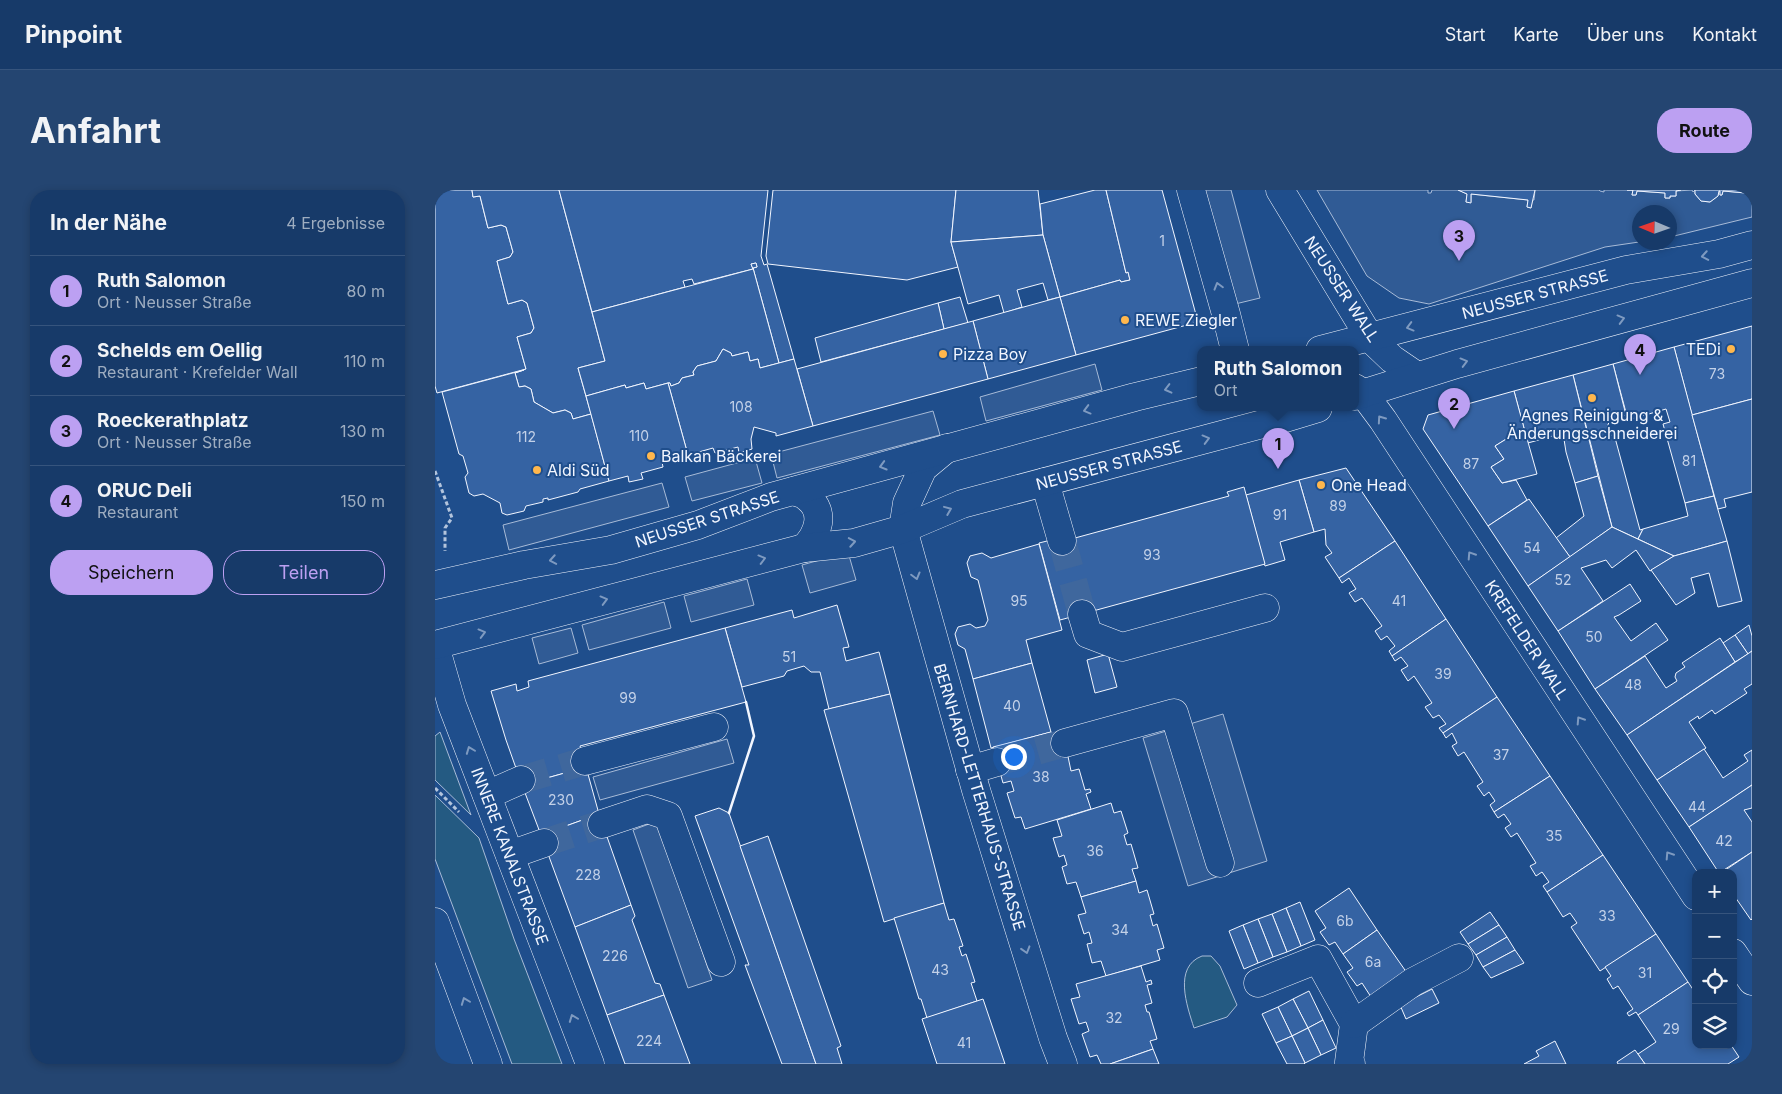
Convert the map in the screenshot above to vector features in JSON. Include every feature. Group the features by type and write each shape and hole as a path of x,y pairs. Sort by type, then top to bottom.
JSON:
{"main road":[{"path":"1191,190 1234,346"},
{"name":"NEUSSER WALL","path":"1280,190 1370,338 1392,359 1417,376"},
{"name":"NEUSSER STRASSE","path":"1337,346 1626,270 1719,254 1752,245"},
{"path":"1359,392 1752,284"},
{"name":"NEUSSER STRASSE","path":"440,584 523,565 611,550 698,526 771,497 1197,382"},
{"name":"KREFELDER WALL","path":"1359,393 1383,420 1692,890"},
{"name":"NEUSSER STRASSE","path":"435,646 804,548 854,543 903,529 963,504 1308,411"},
{"name":"NEUSSER STRASSE","path":"903,529 907,503 923,468 947,448"},
{"path":"1045,482 1062,541"},
{"path":"793,491 807,497 815,504 819,516 818,527 812,540 804,548"},
{"name":"BERNHARD-LETTERHAUS-STRASSE","path":"903,529 970,770 1053,1038 1063,1064"},
{"path":"1083,614 1088,634 1122,647 1265,608"},
{"name":"INNERE KANALSTRASSE","path":"435,646 452,705 590,1064"},
{"path":"1065,743 1174,713 1220,863"},
{"path":"585,761 714,727"},
{"path":"970,770 997,762"},
{"path":"487,795 521,780"},
{"path":"602,824 647,809 668,816 721,962"},
{"path":"510,854 544,843"},
{"path":"435,922 488,1064"},
{"path":"1354,1024 1413,982 1459,958"},
{"path":"1258,983 1318,959 1354,1024 1349,1062 1351,1064"},
{"path":"1737,959 1752,981"}],"path":[{"path":"435,472 452,518 445,528 440,584"}],"shaded area":[{"path":"1199,190 1231,190 1260,298 1231,305"},
{"path":"1317,190 1428,190 1428,193 1431,193 1432,190 1458,190 1467,194 1466,202 1471,202 1471,194 1528,200 1527,207 1531,208 1535,190 1599,190 1604,192 1604,190 1633,190 1632,195 1636,195 1637,191 1665,193 1665,198 1670,198 1670,196 1676,196 1676,191 1692,190 1693,192 1695,190 1695,194 1701,201 1710,202 1718,196 1719,191 1720,195 1722,195 1723,191 1745,193 1746,190 1752,190 1752,217 1677,235 1677,205 1632,205 1632,243 1605,247 1429,304 1399,298 1367,276"},
{"path":"1095,364 1102,390 986,421 980,397"},
{"path":"933,411 940,435 777,478 771,454"},
{"path":"755,458 762,483 692,501 685,477"},
{"path":"662,483 669,507 509,550 503,525"},
{"path":"848,552 856,580 810,593 802,565"},
{"path":"747,579 754,605 691,622 684,596"},
{"path":"664,602 671,628 589,650 582,625"},
{"path":"571,628 578,653 539,664 532,638"},
{"path":"1223,714 1267,861 1188,886 1143,738"},
{"path":"440,732 471,815 435,780 435,736"},
{"path":"727,739 734,763 600,800 593,777"},
{"path":"435,795 479,838 514,939 562,1064 512,1064 435,859"},
{"path":"657,821 712,980 688,988 633,830"},
{"path":"1202,956 1211,956 1220,966 1237,1005 1227,1017 1194,1028 1186,998 1185,978 1193,961"}],"building":[{"path":"435,190 472,190 473,197 480,196 488,228 501,225 506,227 513,252 510,257 497,261 508,304 522,300 527,303 534,328 531,333 517,337 526,369 437,393 435,386"},
{"path":"472,190 559,190 605,361 578,368 591,414 573,419 571,413 565,410 553,413 534,402 531,389 525,386 519,387 515,373 526,369 517,337 531,333 534,328 527,303 522,300 508,304 497,261 510,257 513,252 506,227 501,225 488,228 480,196 473,197"},
{"path":"559,190 768,190 761,256 764,265 767,264 794,359 779,363 753,268 757,267 756,263 751,264 753,269 694,284 692,279 683,281 685,287 592,312"},
{"path":"773,190 956,190 951,242 958,267 907,280 768,264 766,256"},
{"path":"956,190 1038,190 1043,235 951,242"},
{"path":"1095,190 1106,190 1126,273 1128,272 1130,280 1121,282 1120,280 1060,297 1043,235 1040,204"},
{"path":"1106,190 1162,190 1198,322 1076,355 1060,297 1120,280 1121,282 1130,280 1128,272 1126,273"},
{"path":"1458,190 1535,190 1531,208 1527,207 1528,200 1471,194 1471,203 1466,202 1467,194"},
{"path":"1633,190 1681,190 1676,191 1676,196 1665,198 1665,193 1637,191 1636,195 1632,195"},
{"path":"1695,190 1746,190 1746,193 1723,191 1722,195 1720,195 1719,191 1718,196 1710,202 1701,201 1695,194"},
{"path":"1043,235 1060,297 1048,300 1043,283 1017,290 1022,307 1004,313 999,295 968,304 951,242"},
{"path":"756,263 757,267 753,268 779,363 760,368 758,359 750,361 748,352 732,356 731,353 723,349 716,361 697,366 693,372 694,375 682,378 679,383 671,386 668,383 646,389 644,383 626,388 625,385 586,396 578,368 605,361 592,312 753,269 751,264"},
{"path":"960,297 968,323 944,329 938,303"},
{"path":"1060,297 1076,355 988,379 973,321"},
{"path":"938,303 944,329 821,362 815,338"},
{"path":"973,321 988,379 813,426 797,369"},
{"path":"1752,326 1752,399 1692,415 1674,347"},
{"path":"1674,347 1714,496 1685,503 1663,424 1670,422 1666,409 1628,420 1613,364"},
{"path":"723,349 731,353 732,356 748,352 750,361 758,359 760,368 794,359 813,426 776,436 776,433 754,427 751,439 752,449 739,453 738,447 715,453 713,448 688,455 668,383 671,386 679,383 682,378 694,375 693,372 697,366 716,361"},
{"path":"1613,364 1626,415 1610,420 1607,427 1610,436 1614,434 1640,530 1643,529 1638,539 1612,527 1573,375"},
{"path":"524,370 515,373 519,387 525,386 531,389 534,402 553,413 565,410 571,413 573,419 591,414 609,481 580,489 578,492 548,500 548,498 543,499 543,502 526,506 524,511 507,515 502,513 500,503 483,494 474,496 469,493 465,477 468,473 463,456 459,454 442,392"},
{"path":"1573,375 1598,476 1575,483 1566,452 1563,433 1528,443 1514,391"},
{"path":"644,383 646,389 668,383 688,455 662,462 663,467 641,473 643,479 629,482 628,476 609,481 586,396 625,385 626,388"},
{"path":"1514,391 1524,428 1495,446 1504,459 1491,467 1502,483 1516,480 1527,500 1488,526 1423,429 1428,415"},
{"path":"1752,399 1752,492 1724,499 1726,507 1718,509 1692,415"},
{"path":"1524,428 1537,474 1502,483 1491,467 1504,459 1495,446"},
{"path":"1346,468 1395,541 1339,578 1325,557 1332,553 1326,545 1325,529 1314,532 1299,480"},
{"path":"1598,476 1612,527 1570,557 1556,538 1584,516 1575,483"},
{"path":"1299,480 1314,532 1280,542 1285,560 1265,566 1246,495"},
{"path":"1244,487 1265,564 1060,620 1039,543 1051,540 1053,544 1229,496 1227,492"},
{"path":"1714,496 1727,541 1674,556 1638,539 1643,529 1688,516 1685,503"},
{"path":"1529,499 1570,557 1528,586 1488,526"},
{"path":"1612,527 1674,556 1650,571 1636,550 1612,568 1606,560 1581,568 1603,601 1558,631 1528,586"},
{"path":"1395,541 1446,619 1392,656 1389,651 1395,646 1387,636 1381,640 1375,631 1382,626 1362,598 1355,602 1349,593 1356,589 1349,578 1342,583 1339,578"},
{"path":"1727,541 1742,601 1718,607 1709,573 1691,578 1695,593 1676,605 1651,570 1674,556"},
{"path":"1039,544 1062,630 1026,640 1032,663 973,679 965,649 958,645 955,634 958,627 970,624 976,628 985,626 988,620 978,580 971,577 967,563 970,556 982,553 991,558"},
{"path":"1630,584 1641,601 1614,617 1631,641 1656,623 1668,640 1595,689 1558,631"},
{"path":"837,605 849,647 843,648 846,661 879,652 890,694 829,709 820,672 811,672 804,666 787,671 784,676 742,687 725,628 792,610 794,618"},
{"path":"1446,619 1497,697 1443,733 1439,728 1446,724 1439,715 1433,718 1425,707 1432,703 1414,676 1408,681 1401,670 1408,666 1401,657 1395,661 1392,656"},
{"path":"1749,625 1752,636 1752,651 1748,654 1735,635"},
{"path":"725,628 746,702 580,746 586,767 522,785 491,691 516,684 517,691 529,687 528,681"},
{"path":"1735,635 1748,654 1735,662 1723,643"},
{"path":"1720,638 1735,662 1627,735 1595,689 1645,656 1666,688 1677,681 1676,673 1685,667 1682,663"},
{"path":"1752,651 1752,684 1744,689 1747,693 1715,714 1712,710 1699,719 1698,716 1689,722 1706,748 1657,780 1627,735"},
{"path":"1108,654 1117,687 1095,693 1087,660"},
{"path":"1032,663 1051,732 991,748 973,679"},
{"path":"890,694 944,903 884,922 824,710"},
{"path":"1497,697 1550,776 1494,812 1490,805 1495,801 1489,792 1484,796 1477,786 1483,782 1464,752 1458,756 1452,746 1457,743 1452,733 1446,738 1443,733"},
{"path":"1051,732 1053,740 1064,737 1071,771 1079,769 1085,790 1090,789 1091,792 1086,794 1091,809 1025,829 1021,817 1015,818 1007,793 1014,791 1011,781 1003,783 993,747"},
{"path":"1704,749 1723,778 1748,761 1744,755 1752,750 1752,785 1689,827 1657,780"},
{"path":"586,767 599,814 541,835 522,785"},
{"path":"1550,776 1603,855 1547,892 1543,886 1549,882 1542,872 1536,876 1530,866 1536,863 1517,833 1511,837 1505,828 1511,824 1504,814 1498,818 1494,812"},
{"path":"1752,785 1752,808 1744,810 1752,822 1752,852 1725,869 1716,869 1689,827"},
{"path":"1111,803 1114,813 1121,811 1128,833 1124,835 1127,845 1131,844 1138,868 1132,869 1136,881 1081,897 1076,882 1067,884 1062,867 1067,865 1064,855 1059,857 1053,838 1062,836 1057,820"},
{"path":"719,808 729,813 816,1064 782,1064 745,965 749,965 695,816"},
{"path":"599,814 631,905 575,927 541,835"},
{"path":"768,836 841,1046 837,1048 842,1064 816,1064 740,846"},
{"path":"1752,852 1751,920 1737,900 1737,869 1727,869"},
{"path":"1603,855 1656,934 1600,971 1571,927 1577,923 1570,913 1563,917 1547,892"},
{"path":"1136,881 1139,893 1147,890 1154,914 1150,915 1153,926 1157,924 1164,948 1157,950 1160,960 1106,976 1101,961 1092,963 1087,944 1092,943 1089,932 1084,934 1078,915 1086,913 1081,897"},
{"path":"1349,888 1377,930 1343,954 1335,942 1329,945 1320,932 1326,928 1315,911"},
{"path":"1300,902 1315,940 1301,946 1286,908"},
{"path":"944,903 949,920 954,919 963,946 959,947 962,956 966,954 975,982 971,983 977,1001 927,1018 921,999 919,999 894,918"},
{"path":"631,905 635,916 632,920 655,983 660,984 664,995 607,1015 575,927"},
{"path":"1286,908 1301,946 1287,952 1272,914"},
{"path":"1490,912 1499,925 1468,944 1460,932"},
{"path":"1272,914 1287,952 1273,957 1258,919"},
{"path":"1258,919 1273,957 1258,963 1243,925"},
{"path":"1243,925 1258,963 1244,969 1229,931"},
{"path":"1499,925 1507,937 1476,955 1468,944"},
{"path":"1377,930 1407,973 1371,997 1362,983 1357,986 1347,972 1353,968 1343,954"},
{"path":"1656,934 1688,982 1638,1015 1636,1012 1629,1016 1627,1013 1633,1009 1618,986 1613,989 1607,979 1611,976 1605,967"},
{"path":"1507,937 1515,950 1483,967 1476,955"},
{"path":"1515,950 1524,963 1491,978 1483,967"},
{"path":"1141,966 1146,982 1151,980 1152,984 1147,985 1152,1003 1145,1005 1157,1039 1150,1041 1153,1049 1110,1064 1101,1064 1097,1055 1090,1057 1082,1034 1089,1031 1086,1022 1079,1024 1071,999 1080,997 1076,984"},
{"path":"1688,982 1692,988 1692,1049 1734,1049 1739,1057 1728,1064 1645,1064 1638,1054 1656,1042 1638,1015"},
{"path":"1432,989 1439,1003 1406,1019 1400,1005"},
{"path":"1309,991 1323,1020 1308,1028 1293,999"},
{"path":"664,995 690,1064 625,1064 607,1015"},
{"path":"983,999 1005,1064 937,1064 922,1019"},
{"path":"1293,999 1308,1028 1292,1036 1278,1007"},
{"path":"1278,1007 1292,1036 1276,1043 1262,1014"},
{"path":"1323,1020 1336,1048 1321,1055 1308,1028"},
{"path":"1308,1028 1321,1055 1305,1063 1292,1036"},
{"path":"1292,1036 1304,1064 1287,1064 1276,1043"},
{"path":"1555,1041 1566,1064 1524,1064 1539,1056 1536,1051"},
{"path":"1153,1049 1159,1064 1110,1064"},
{"path":"1635,1050 1645,1064 1618,1064 1617,1062"}],"tunnel":[{"path":"1062,541 1082,614"},
{"path":"997,762 1065,743"},
{"path":"521,780 585,761"},
{"path":"544,843 602,824"}],"wall":[{"path":"729,813 754,736 746,702"}],"place":[{"name":"Roeckerathplatz","path":"1459,261"},
{"name":"REWE Ziegler","path":"1125,320"},
{"name":"TEDi","path":"1731,349"},
{"name":"Pizza Boy","path":"943,354"},
{"name":"ORUC Deli","path":"1640,375"},
{"name":"Agnes Reinigung & Änderungsschneiderei","path":"1592,398"},
{"name":"Schelds em Oellig","path":"1454,429"},
{"name":"Balkan Bäckerei","path":"651,456"},
{"name":"Ruth Salomon","path":"1278,469"},
{"name":"Aldi Süd","path":"537,470"},
{"name":"One Head","path":"1321,485"}]}
